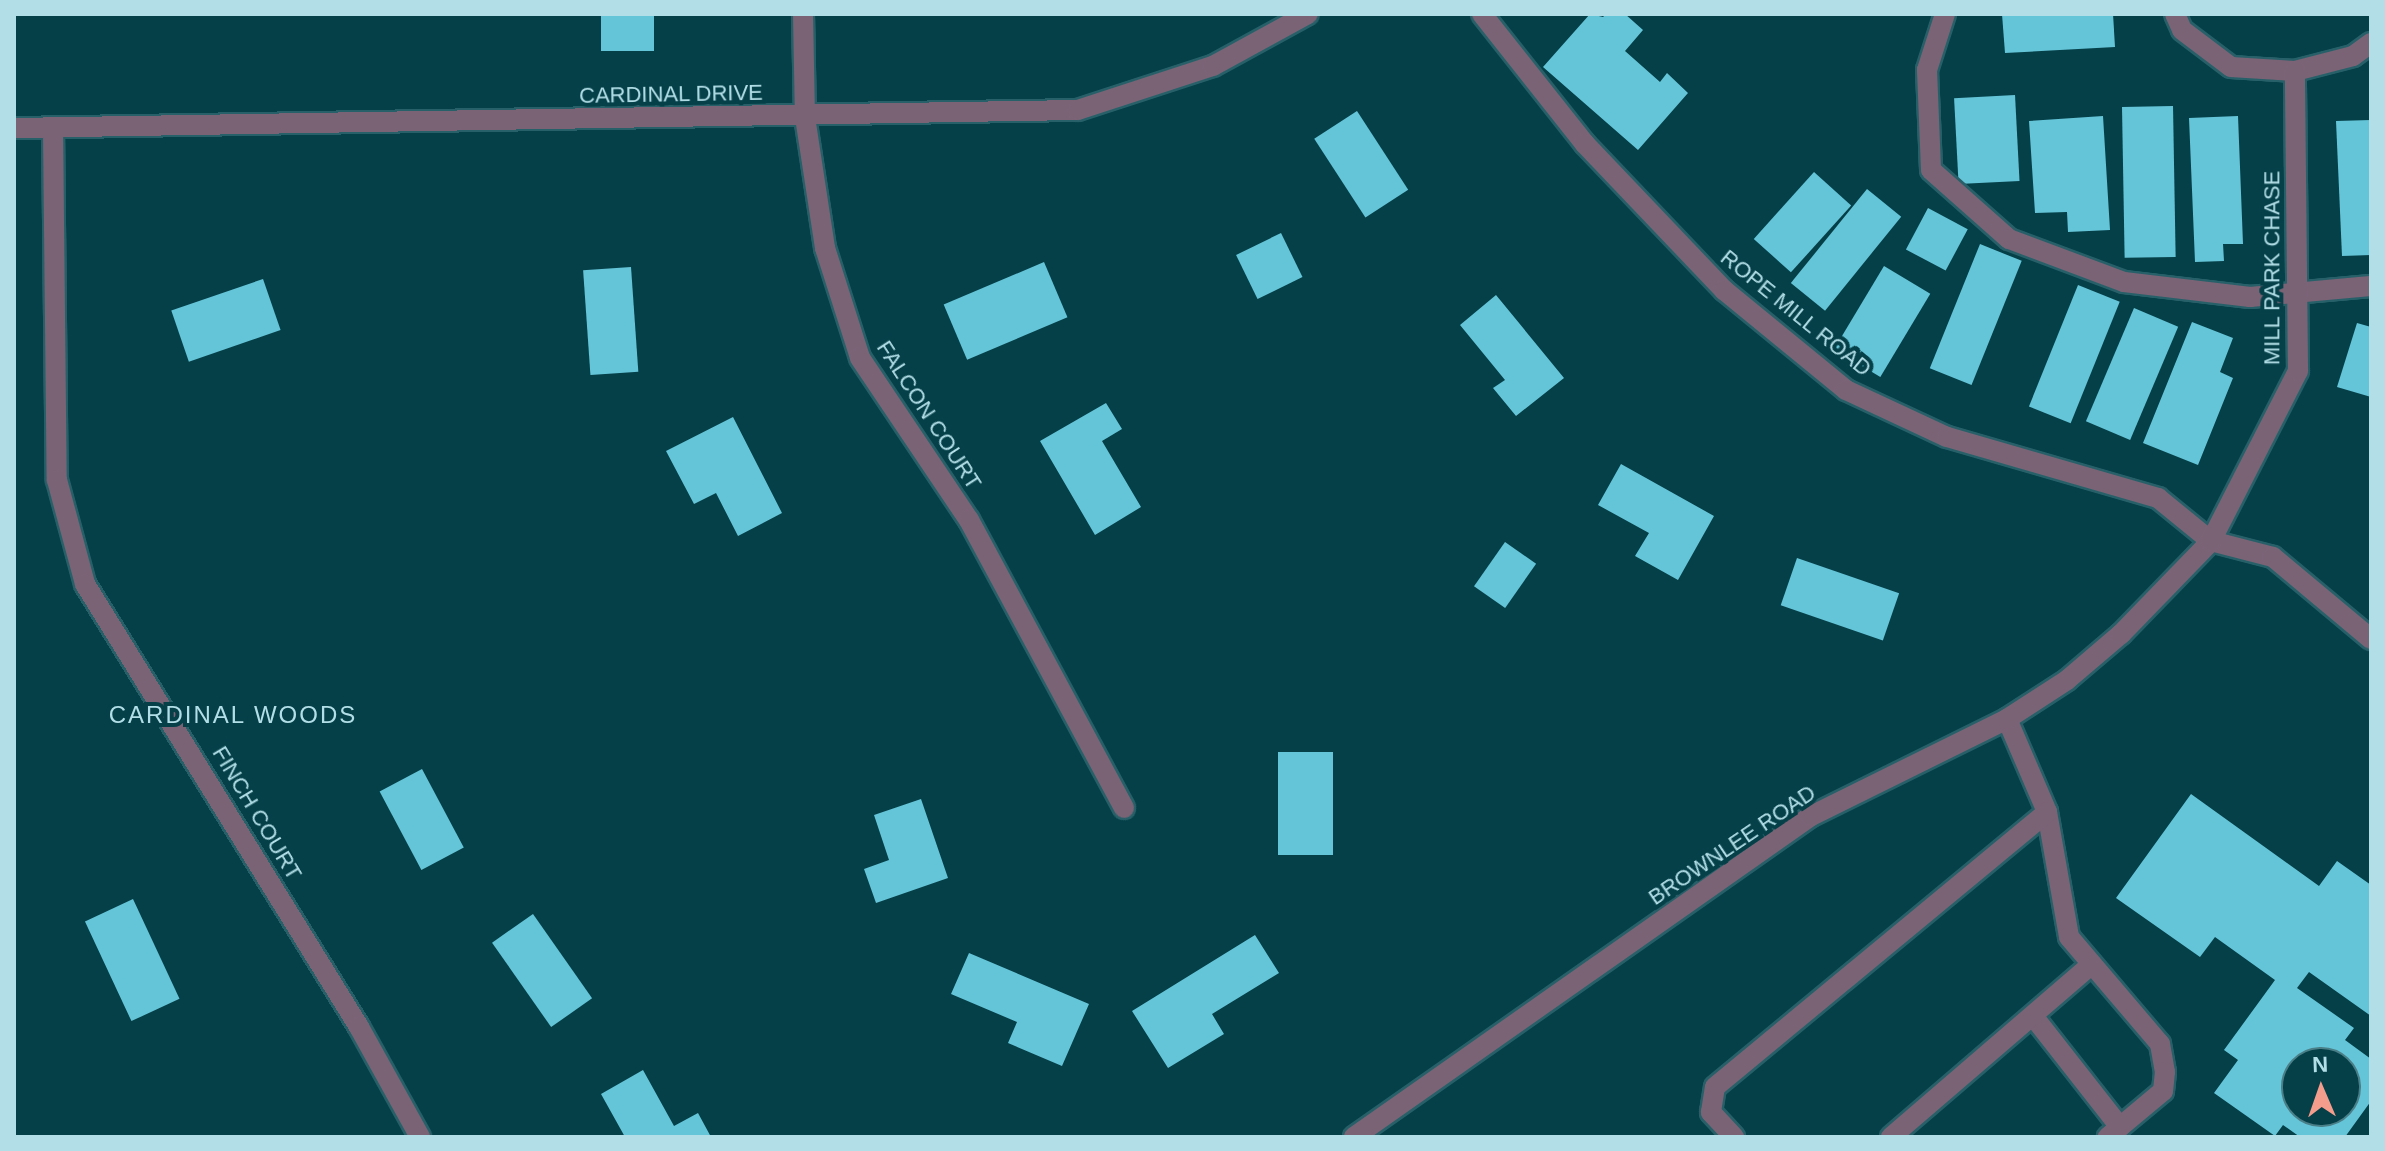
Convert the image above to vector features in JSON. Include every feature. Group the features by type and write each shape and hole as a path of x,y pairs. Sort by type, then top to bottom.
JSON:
{"street":[{"name":"FALCON COURT","path":"803,14 805,117 825,248 860,358 969,520 1124,808"},
{"name":"CARDINAL DRIVE","path":"14,128 1078,110 1213,66 1308,14"},
{"name":"ROPE MILL ROAD","path":"1482,14 1585,144 1724,290 1846,390 1947,437 2158,498 2211,541 2273,557 2371,639"},
{"path":"1945,14 1927,70 1931,170 2009,239 2124,282 2250,297 2371,286"},
{"path":"2175,14 2182,30 2231,67 2295,71 2353,56 2371,43"},
{"name":"MILL PARK CHASE","path":"2211,541 2298,371 2295,71"},
{"name":"FINCH COURT","path":"53,127 57,480 85,584 359,1027 420,1137"},
{"name":"BROWNLEE ROAD","path":"1354,1137 1811,816 2007,719 2067,680 2121,634 2211,541"},
{"path":"2007,719 2047,812 2069,937 2160,1044 2165,1072 2163,1091 2114,1132 2033,1016"},
{"path":"1734,1137 1711,1112 1715,1087 2047,812"},
{"path":"1891,1137 2092,964"}],"building":[{"path":"601,14 654,14 654,51 601,51"},
{"path":"1590,14 1603,17 1606,14 1625,14 1643,30 1625,51 1660,82 1667,73 1688,93 1638,150 1543,67"},
{"path":"2002,14 2113,14 2115,47 2005,53"},
{"path":"2015,95 2020,181 1959,184 1954,98"},
{"path":"2173,106 2176,257 2125,258 2122,107"},
{"path":"1357,111 1408,190 1365,218 1314,139"},
{"path":"2103,116 2110,230 2068,232 2067,212 2035,213 2029,121"},
{"path":"2238,116 2243,244 2223,244 2224,261 2195,262 2189,118"},
{"path":"2371,120 2371,255 2342,256 2336,121"},
{"path":"1814,172 1851,205 1791,272 1754,239"},
{"path":"1867,189 1901,217 1825,311 1791,283"},
{"path":"1928,208 1968,229 1946,271 1906,249"},
{"path":"1281,233 1302,277 1258,299 1236,255"},
{"path":"1980,244 2022,261 1972,385 1930,368"},
{"path":"1044,262 1067,317 967,360 944,305"},
{"path":"1884,266 1930,294 1880,377 1834,349"},
{"path":"631,267 638,372 590,375 583,270"},
{"path":"263,279 281,330 189,362 171,311"},
{"path":"2078,285 2120,302 2071,423 2029,406"},
{"path":"1496,295 1564,378 1516,416 1493,388 1505,380 1460,325"},
{"path":"2134,308 2178,327 2130,440 2086,421"},
{"path":"2192,322 2233,338 2220,372 2233,378 2198,465 2143,443"},
{"path":"2357,323 2371,327 2371,397 2337,387"},
{"path":"1106,403 1122,429 1102,441 1141,507 1095,535 1040,441"},
{"path":"733,417 782,513 738,536 716,493 694,504 666,451"},
{"path":"1621,464 1714,516 1678,580 1635,556 1649,533 1598,505"},
{"path":"1505,542 1536,564 1505,608 1474,586"},
{"path":"1797,558 1899,593 1883,640 1781,605"},
{"path":"1278,752 1333,752 1333,855 1278,855"},
{"path":"422,769 464,848 421,870 380,792"},
{"path":"2191,794 2319,886 2337,861 2371,885 2371,1016 2309,972 2297,988 2354,1028 2345,1040 2355,1047 2281,1047 2282,1127 2275,1136 2214,1093 2238,1060 2224,1050 2275,980 2215,937 2200,957 2116,898"},
{"path":"921,799 948,878 876,903 864,869 889,860 874,815"},
{"path":"133,899 179,999 131,1021 85,921"},
{"path":"533,914 592,998 551,1027 492,943"},
{"path":"1255,935 1279,973 1212,1014 1224,1034 1168,1068 1132,1011"},
{"path":"969,953 1089,1004 1062,1066 1008,1043 1017,1022 951,994"},
{"path":"2361,1052 2371,1059 2371,1101 2361,1115"},
{"path":"643,1070 674,1126 698,1113 711,1137 625,1137 601,1094"},
{"path":"2286,1127 2352,1127 2345,1137 2300,1137"}],"district":[{"name":"CARDINAL WOODS","path":"233,715"}]}
